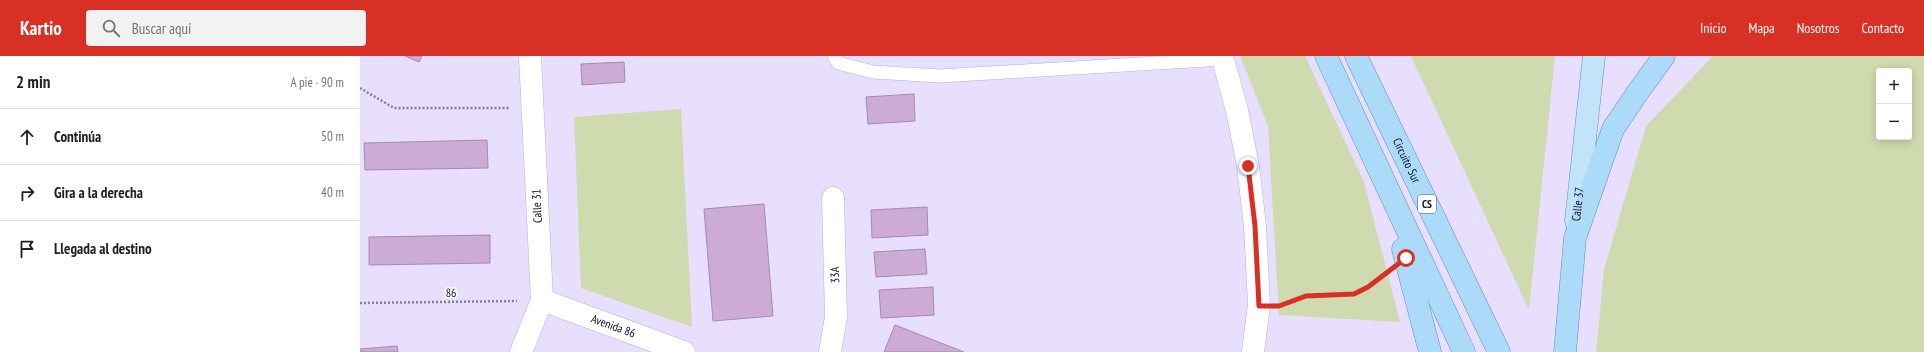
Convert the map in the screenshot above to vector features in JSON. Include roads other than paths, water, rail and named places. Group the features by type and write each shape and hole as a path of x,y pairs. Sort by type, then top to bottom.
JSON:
{"highway":[{"path":"1326,56 1387,190 1464,352"},
{"name":"Circuito Sur","path":"1356,56 1499,352"},
{"path":"1575,238 1614,129 1664,56"},
{"path":"1387,190 1430,352"},
{"name":"Calle 37","path":"1565,352 1575,238"}],"main road":[{"name":"Calle 37","path":"1575,238 1594,56"}],"street":[{"name":"Calle 31","path":"521,352 542,300 530,56"},
{"path":"1223,57 1237,110 1248,166 1255,226 1259,306 1253,352"},
{"name":"33A","path":"830,352 836,317 833,198"},
{"name":"Avenida 86","path":"542,300 684,352"}],"lane":[{"path":"834,56 838,64 873,72 940,76 1223,57"}]}
